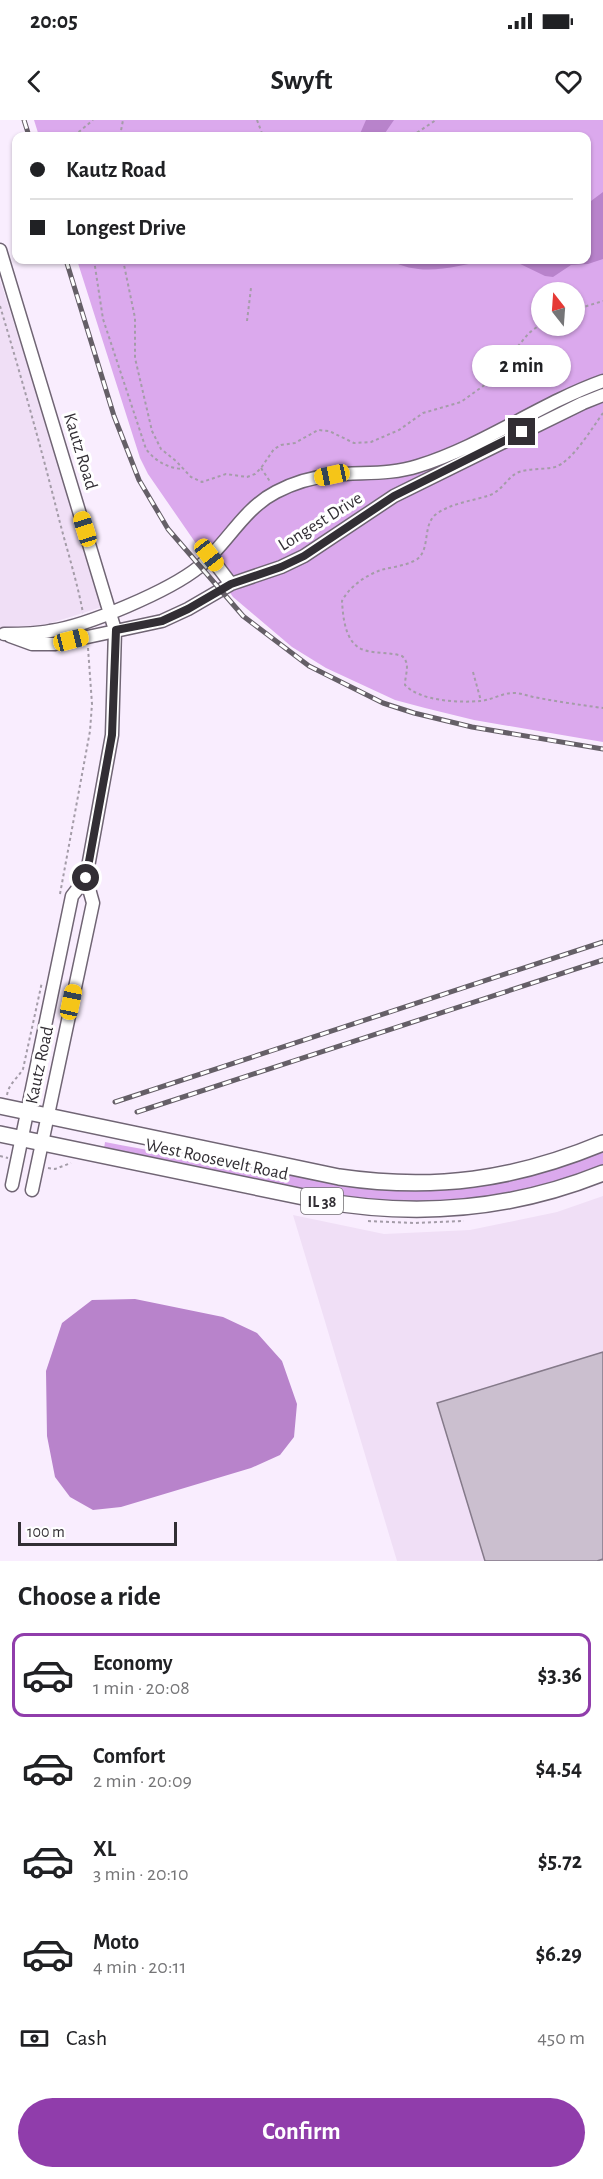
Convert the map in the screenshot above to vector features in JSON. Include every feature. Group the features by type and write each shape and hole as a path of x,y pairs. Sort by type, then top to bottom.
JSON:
{"main road":[{"name":"IL 38","path":"3,1101 27,1112"},
{"name":"West Roosevelt Road","path":"27,1112 339,1177 389,1183 447,1183 491,1178 536,1168 603,1143"},
{"name":"West Roosevelt Road","path":"0,1134 362,1208 445,1210 501,1203 551,1191 603,1173"}],"street":[{"name":"Kautz Road","path":"0,250 116,630 112,735 86,878 93,903 32,1190"},
{"name":"Longest Drive","path":"2,633 51,631 110,612 145,597 199,567 247,513 276,492 303,481 332,475 394,472 416,467 444,457 578,390 603,381"},
{"name":"Longest Drive","path":"2,633 32,644 55,644 162,621 231,584 281,567 304,556 394,496 582,403 603,395"},
{"path":"209,555 231,584"},
{"name":"Kautz Road","path":"12,1185 72,896 86,878"}],"path":[{"path":"79,132 93,120"},
{"path":"418,132 436,120"},
{"path":"95,264 103,319 146,449 163,464 183,469"},
{"path":"124,264 135,318 135,358 152,431 161,449 190,477 202,482 226,474 247,477 261,468 274,449 281,445 295,443 318,430 329,431 354,443 371,442 399,430 423,413 461,402 486,384 531,331"},
{"path":"247,321 251,288"},
{"path":"585,307 603,301"},
{"path":"0,306 39,435 75,573 82,610"},
{"path":"603,413 572,455 562,464 517,473 502,489 493,494 433,516 429,524 424,550 420,556 407,564 380,570 368,576 353,587 342,600 346,626 353,642 365,650 402,656 408,667 405,685 413,693 434,698 481,701 515,693 603,708"},
{"path":"261,468 276,492"},
{"path":"59,901 90,731 92,704 88,648"},
{"path":"473,672 481,701"},
{"path":"3,1101 12,1082 19,1077 23,1069 43,975"}],"shaded area":[{"path":"34,120 603,120 603,742 474,720 395,700 326,668 292,647 233,597 148,474 140,458 78,264 591,264 591,132 38,132"},
{"path":"366,120 394,120 386,132 361,132"},
{"path":"603,192 603,259 591,263 591,201"},
{"path":"400,264 467,264 439,269"},
{"path":"520,264 588,264 571,265 553,277 545,276"},
{"path":"0,280 105,606 0,639"},
{"path":"105,1142 249,1166 339,1184 407,1191 473,1187 506,1181 539,1174 603,1152 603,1165 553,1183 501,1196 447,1203 394,1203 327,1194 104,1149"},
{"path":"603,1196 603,1561 397,1561 293,1215 384,1234 470,1230 557,1212"},
{"path":"135,1299 223,1317 257,1333 282,1361 297,1404 294,1437 280,1455 251,1468 121,1507 93,1510 70,1497 55,1477 47,1436 46,1371 62,1323 92,1300"}],"building":[{"path":"603,1352 603,1559 597,1561 485,1561 437,1403"}],"railway":[{"path":"24,120 28,132"},
{"path":"67,264 114,416 139,480 168,529 243,616 309,666 383,703 472,727 603,749"},
{"path":"115,1102 603,942"},
{"path":"137,1112 603,960"}],"route":[{"path":"86,878 112,735 116,630 162,621 231,584 281,567 304,556 394,496 522,432"}]}
